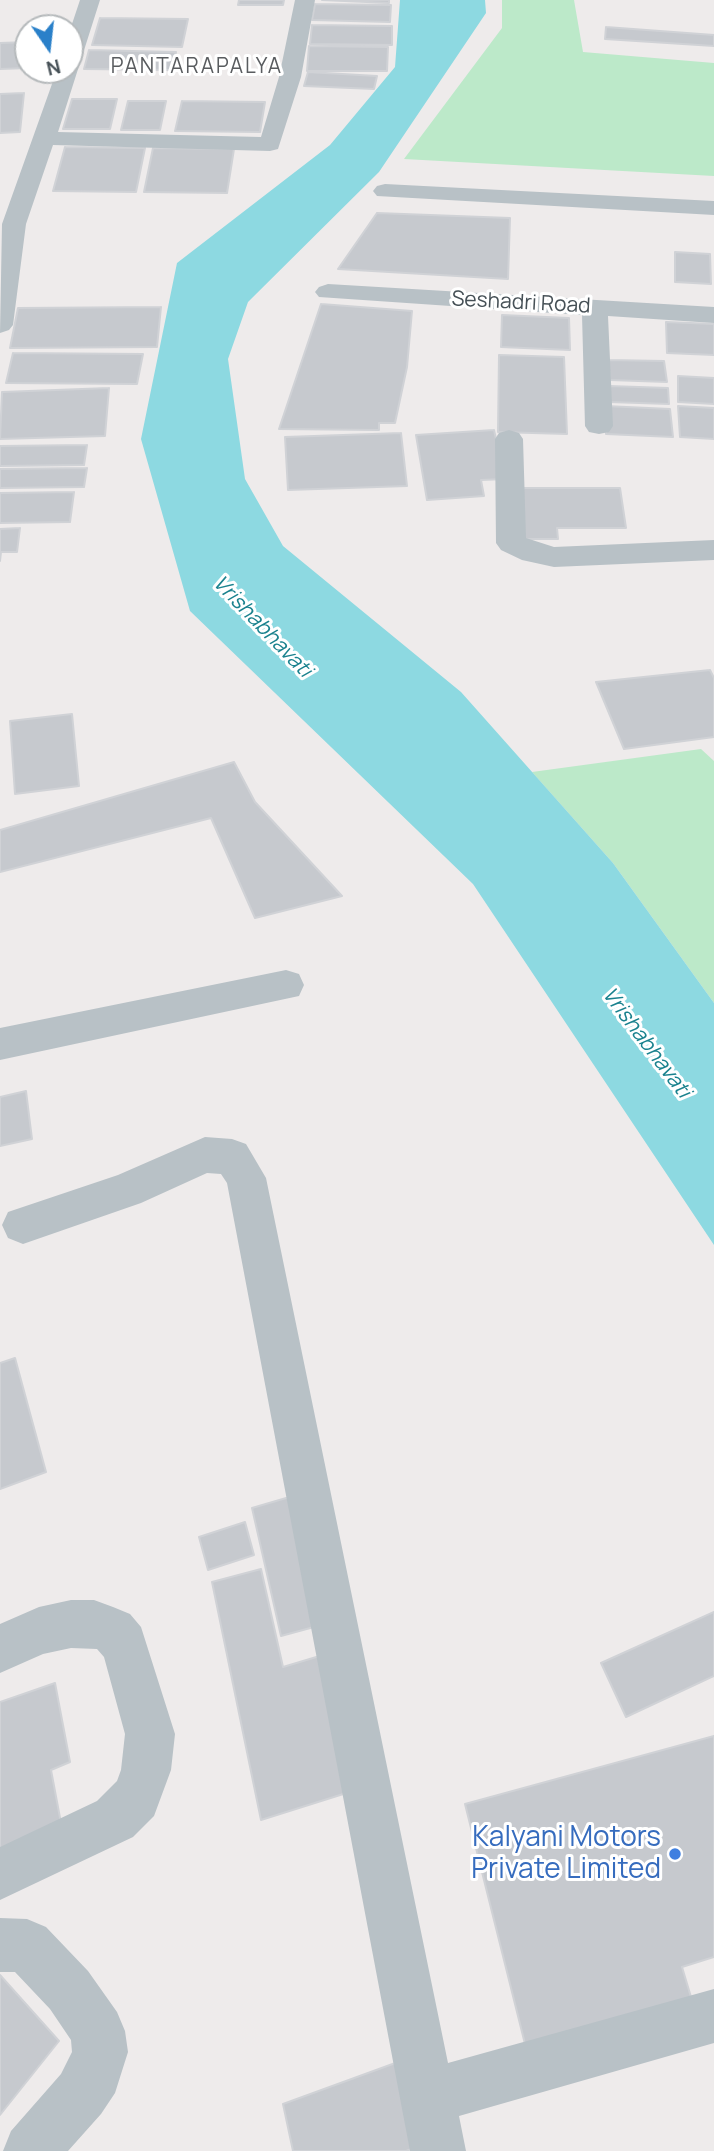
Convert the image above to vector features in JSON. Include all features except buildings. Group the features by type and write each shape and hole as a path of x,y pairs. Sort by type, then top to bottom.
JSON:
{"street":[{"path":"84,19 90,0"},
{"path":"46,138 270,144 290,77 305,0"},
{"path":"0,325 14,225 63,84"},
{"path":"385,191 714,208"},
{"name":"Seshadri Road","path":"328,292 714,315"},
{"path":"594,308 599,426"},
{"path":"509,439 511,543 532,553 554,557 714,550"},
{"path":"0,1044 286,985"},
{"path":"23,1225 127,1190 205,1156 232,1157 246,1178 438,2151"},
{"path":"0,1649 39,1631 71,1624 94,1624 113,1631 124,1644 150,1734 146,1770 136,1798 115,1819 0,1874"},
{"path":"0,1945 27,1946 69,1990 98,2031 100,2052 94,2073 81,2095 32,2151"},
{"path":"428,2097 714,2016"}],"green space":[{"path":"502,0 574,0 583,52 714,63 714,176 404,159 502,28"},
{"path":"701,749 714,761 714,1003 613,863 532,772"}],"water":[{"name":"Vrishabhavati","path":"400,0 485,0 486,13 379,172 248,302 228,359 245,479 283,546 461,692 613,863 714,1003 714,1245 473,884 190,611 141,439 177,263 330,145 395,67"}],"place":[{"name":"Kalyani Motors Private Limited","path":"675,1854"}],"district":[{"name":"PANTARAPALYA","path":"197,67"}]}
